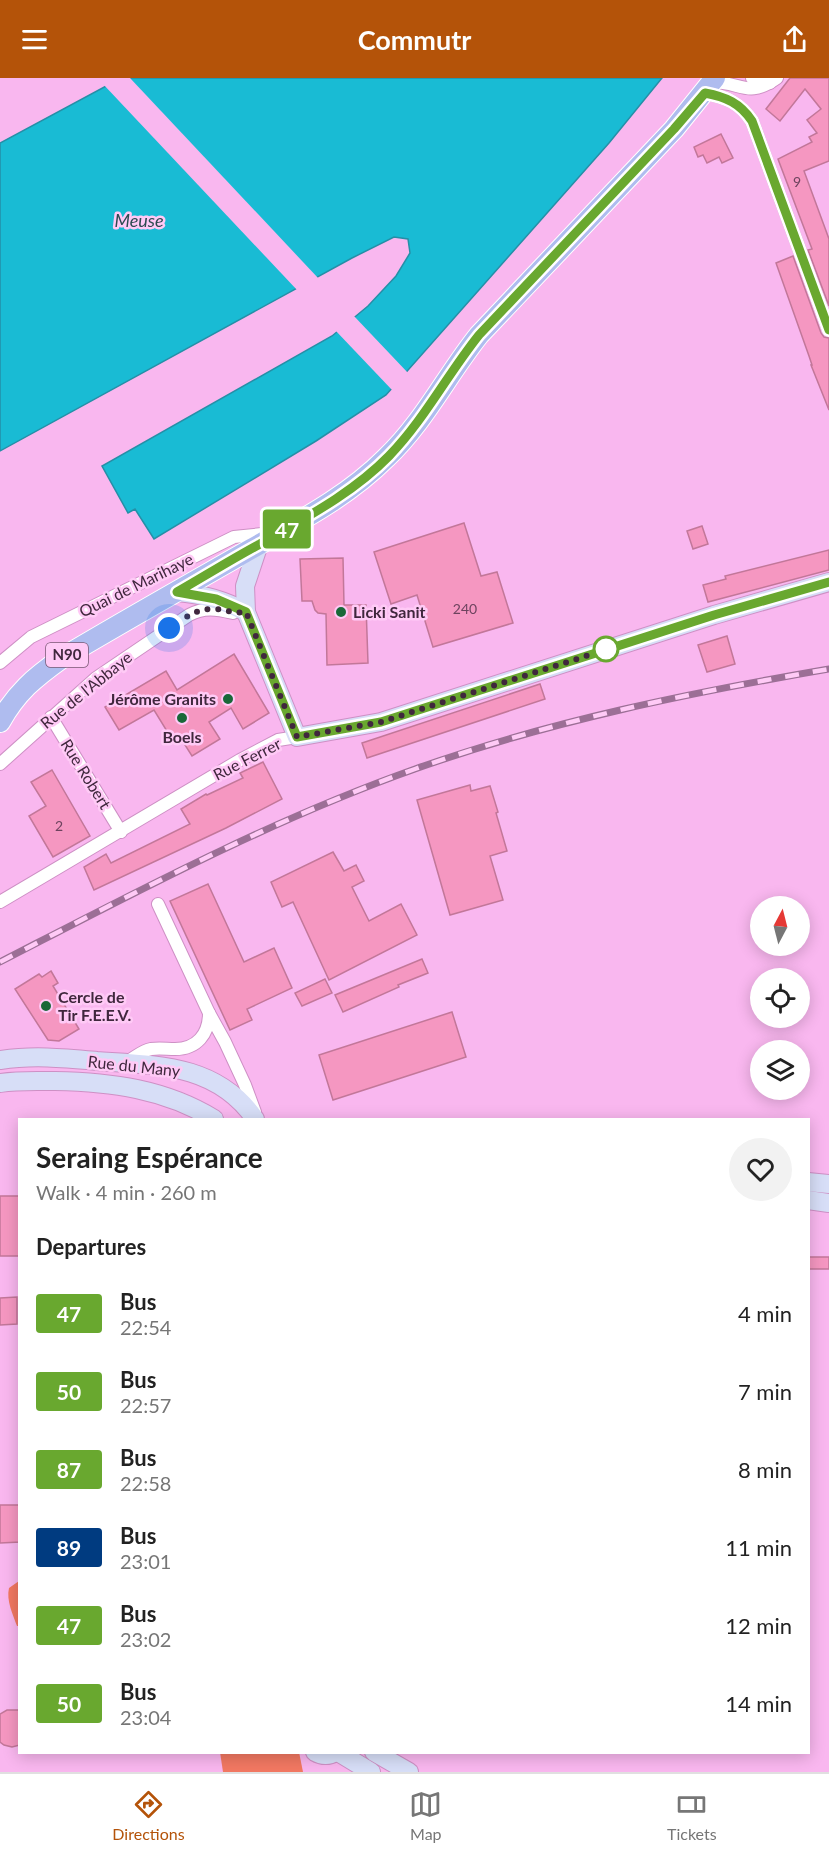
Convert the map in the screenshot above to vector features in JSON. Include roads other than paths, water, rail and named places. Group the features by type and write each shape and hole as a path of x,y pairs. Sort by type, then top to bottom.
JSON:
{"main road":[{"name":"N90","path":"0,722 20,692 39,674 62,658 282,531 366,478 420,420 479,335 674,129 711,84"}],"street":[{"path":"752,78 773,80"},
{"path":"711,84 750,89 763,87 773,80"},
{"path":"711,84 721,96 735,102 752,121 829,330"},
{"name":"Quai de Marihaye","path":"0,663 31,637 234,537 282,531"},
{"path":"259,544 245,586 246,612 297,737"},
{"name":"Rue Ferrer","path":"0,902 255,751 278,740 381,722 714,615 829,582"},
{"path":"177,592 216,599 246,612"},
{"name":"Rue de l'Abbaye","path":"0,764 51,717 111,667 189,615 200,610 211,609 234,613 246,612"},
{"name":"Rue Robert","path":"51,717 121,832"},
{"path":"158,904 240,1075 256,1118"},
{"path":"123,1063 151,1049 177,1049 197,1043 208,1028 209,1013"},
{"path":"0,1046 33,1056"},
{"path":"0,1060 33,1056"},
{"name":"Rue du Many","path":"33,1056 168,1066 200,1075 242,1103 255,1118"},
{"name":"Rue du Many","path":"0,1083 87,1082 126,1086 160,1094 211,1118"},
{"path":"810,1182 829,1184"},
{"path":"810,1200 829,1203"},
{"path":"378,1754 409,1772"},
{"path":"325,1756 371,1772"}],"water":[{"name":"Meuse","path":"121,78 662,78 609,143 386,395 316,441 154,539 135,509 128,513 102,466 332,336 368,306 396,276 410,253 408,239 394,237 0,451 0,143"}],"railway":[{"path":"0,962 204,858 361,789 415,769 517,736 620,710 829,669"}],"place":[{"name":"Licki Sanit","path":"341,612"},
{"name":"Jérôme Granits","path":"228,699"},
{"name":"Boels","path":"182,718"},
{"name":"Cercle de Tir F.E.E.V.","path":"46,1006"}]}
